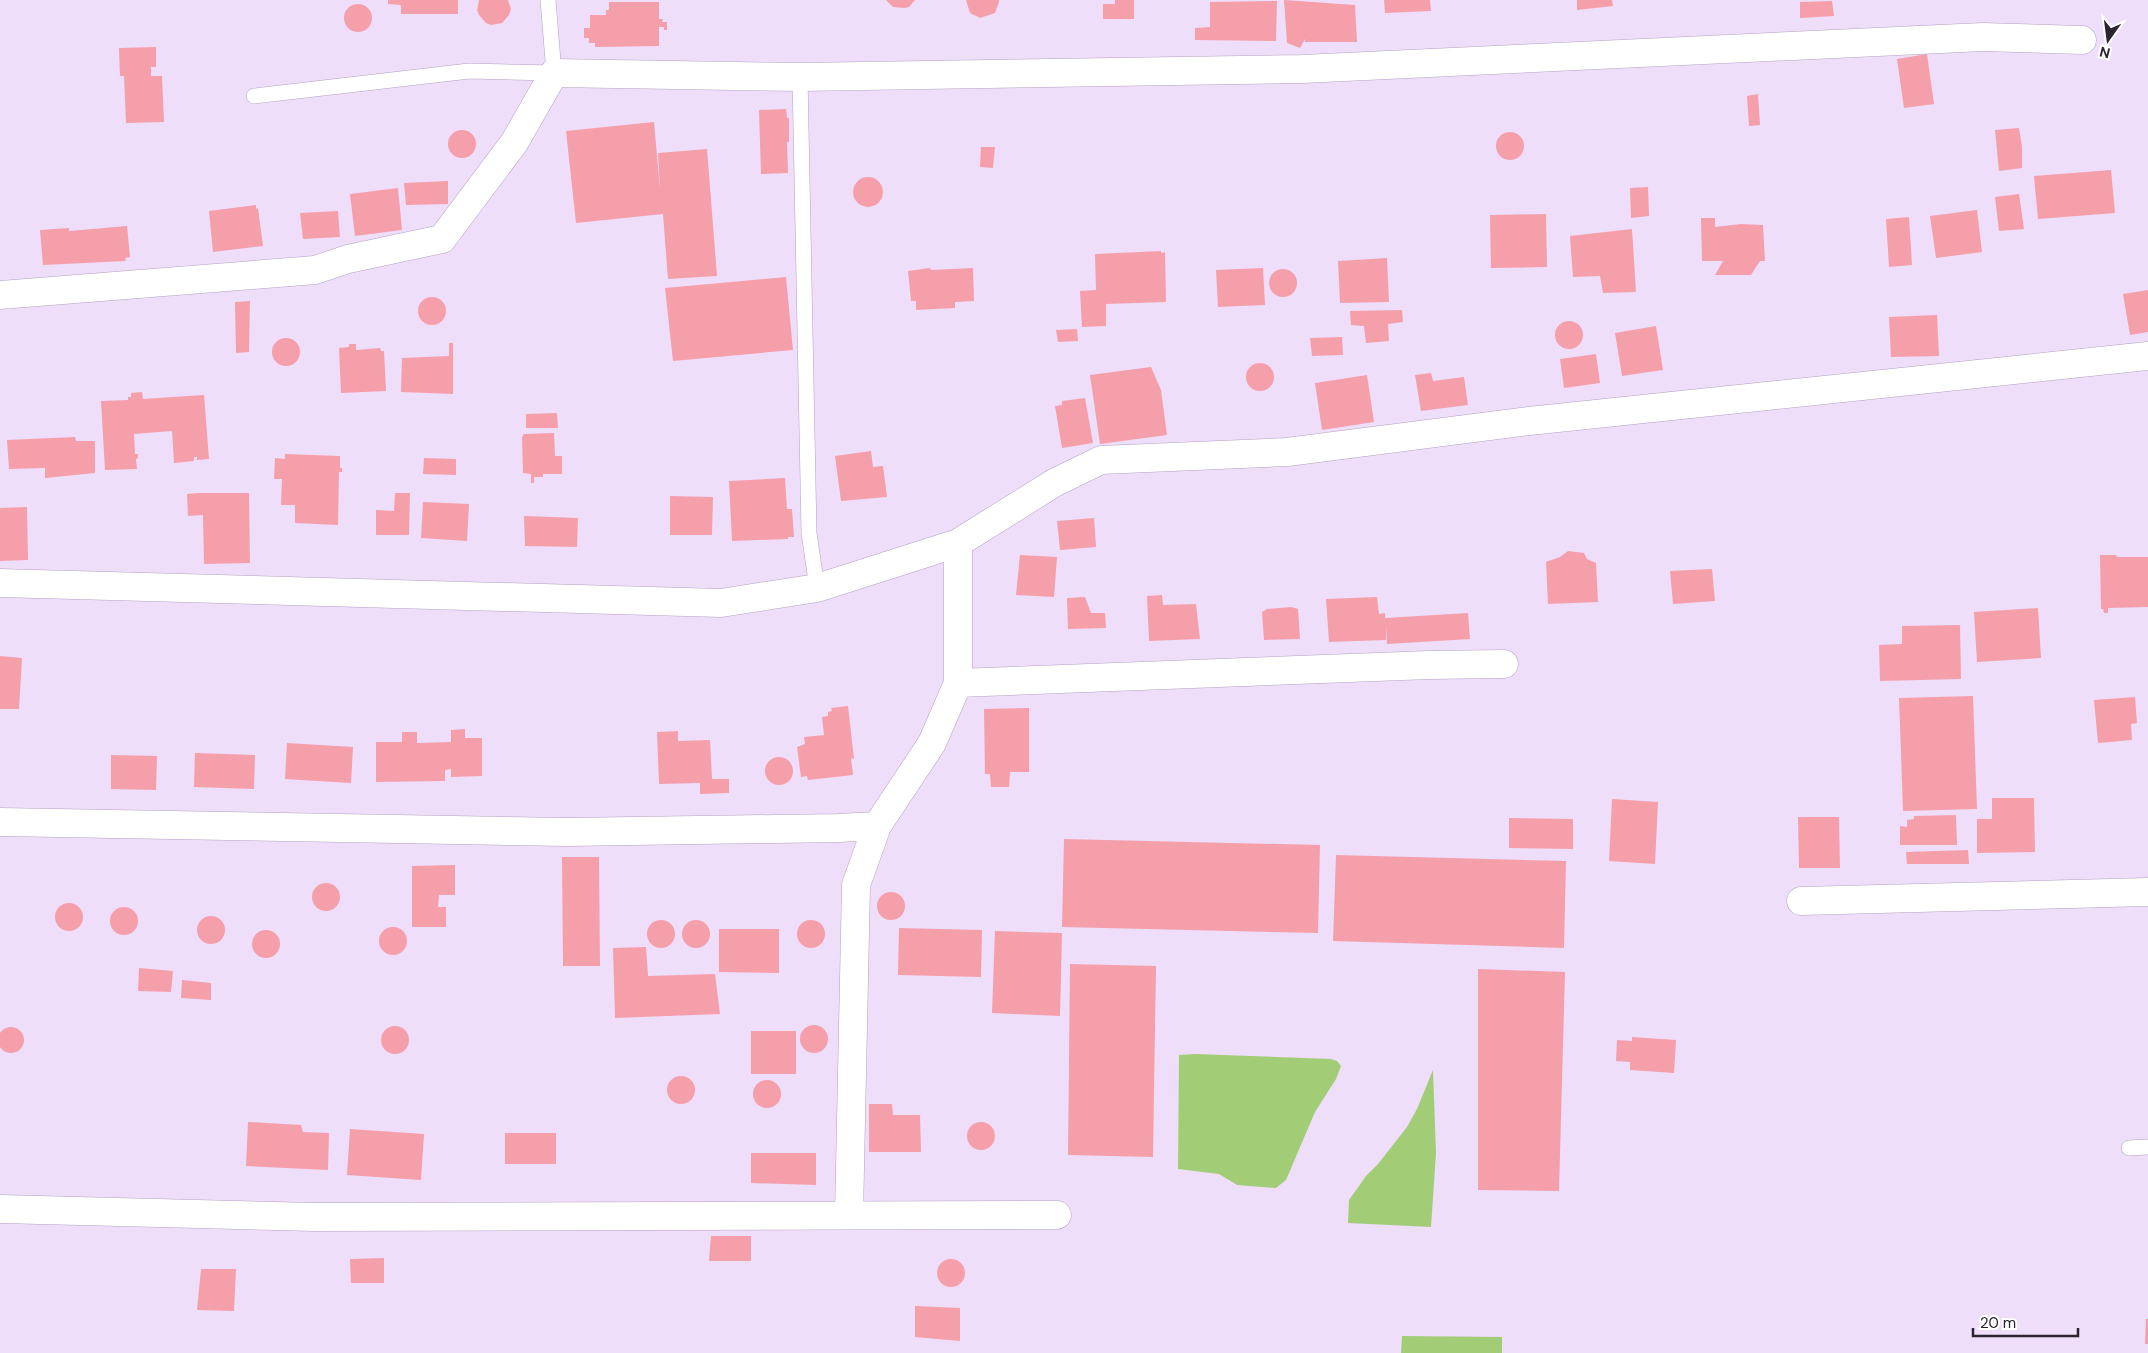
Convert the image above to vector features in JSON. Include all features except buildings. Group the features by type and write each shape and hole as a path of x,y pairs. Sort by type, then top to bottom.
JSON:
{"street":[{"path":"0,296 315,270 348,259 442,239 514,143 554,73 800,77 1302,69 1983,37 2082,40"},
{"path":"0,583 721,603 817,588 958,542 1054,483 1101,460 1287,452 1529,421 2148,356"},
{"path":"849,1215 856,885 877,826 932,743 958,683 958,542"},
{"path":"958,683 1429,665 1504,664"},
{"path":"0,822 566,832 877,826"},
{"path":"1801,901 2148,892"},
{"path":"0,1209 314,1217 1057,1214"}],"lane":[{"path":"254,96 469,71 554,73 548,0"},
{"path":"800,77 808,533 817,588"},
{"path":"2130,1148 2148,1147"}],"green space":[{"path":"1179,1055 1331,1059 1337,1061 1341,1066 1336,1079 1315,1112 1286,1180 1276,1188 1237,1185 1219,1174 1178,1169"},
{"path":"1433,1070 1436,1153 1431,1227 1348,1223 1349,1200 1366,1176 1378,1164 1407,1127 1417,1109"},
{"path":"1402,1336 1502,1337 1502,1353 1401,1353"}]}
